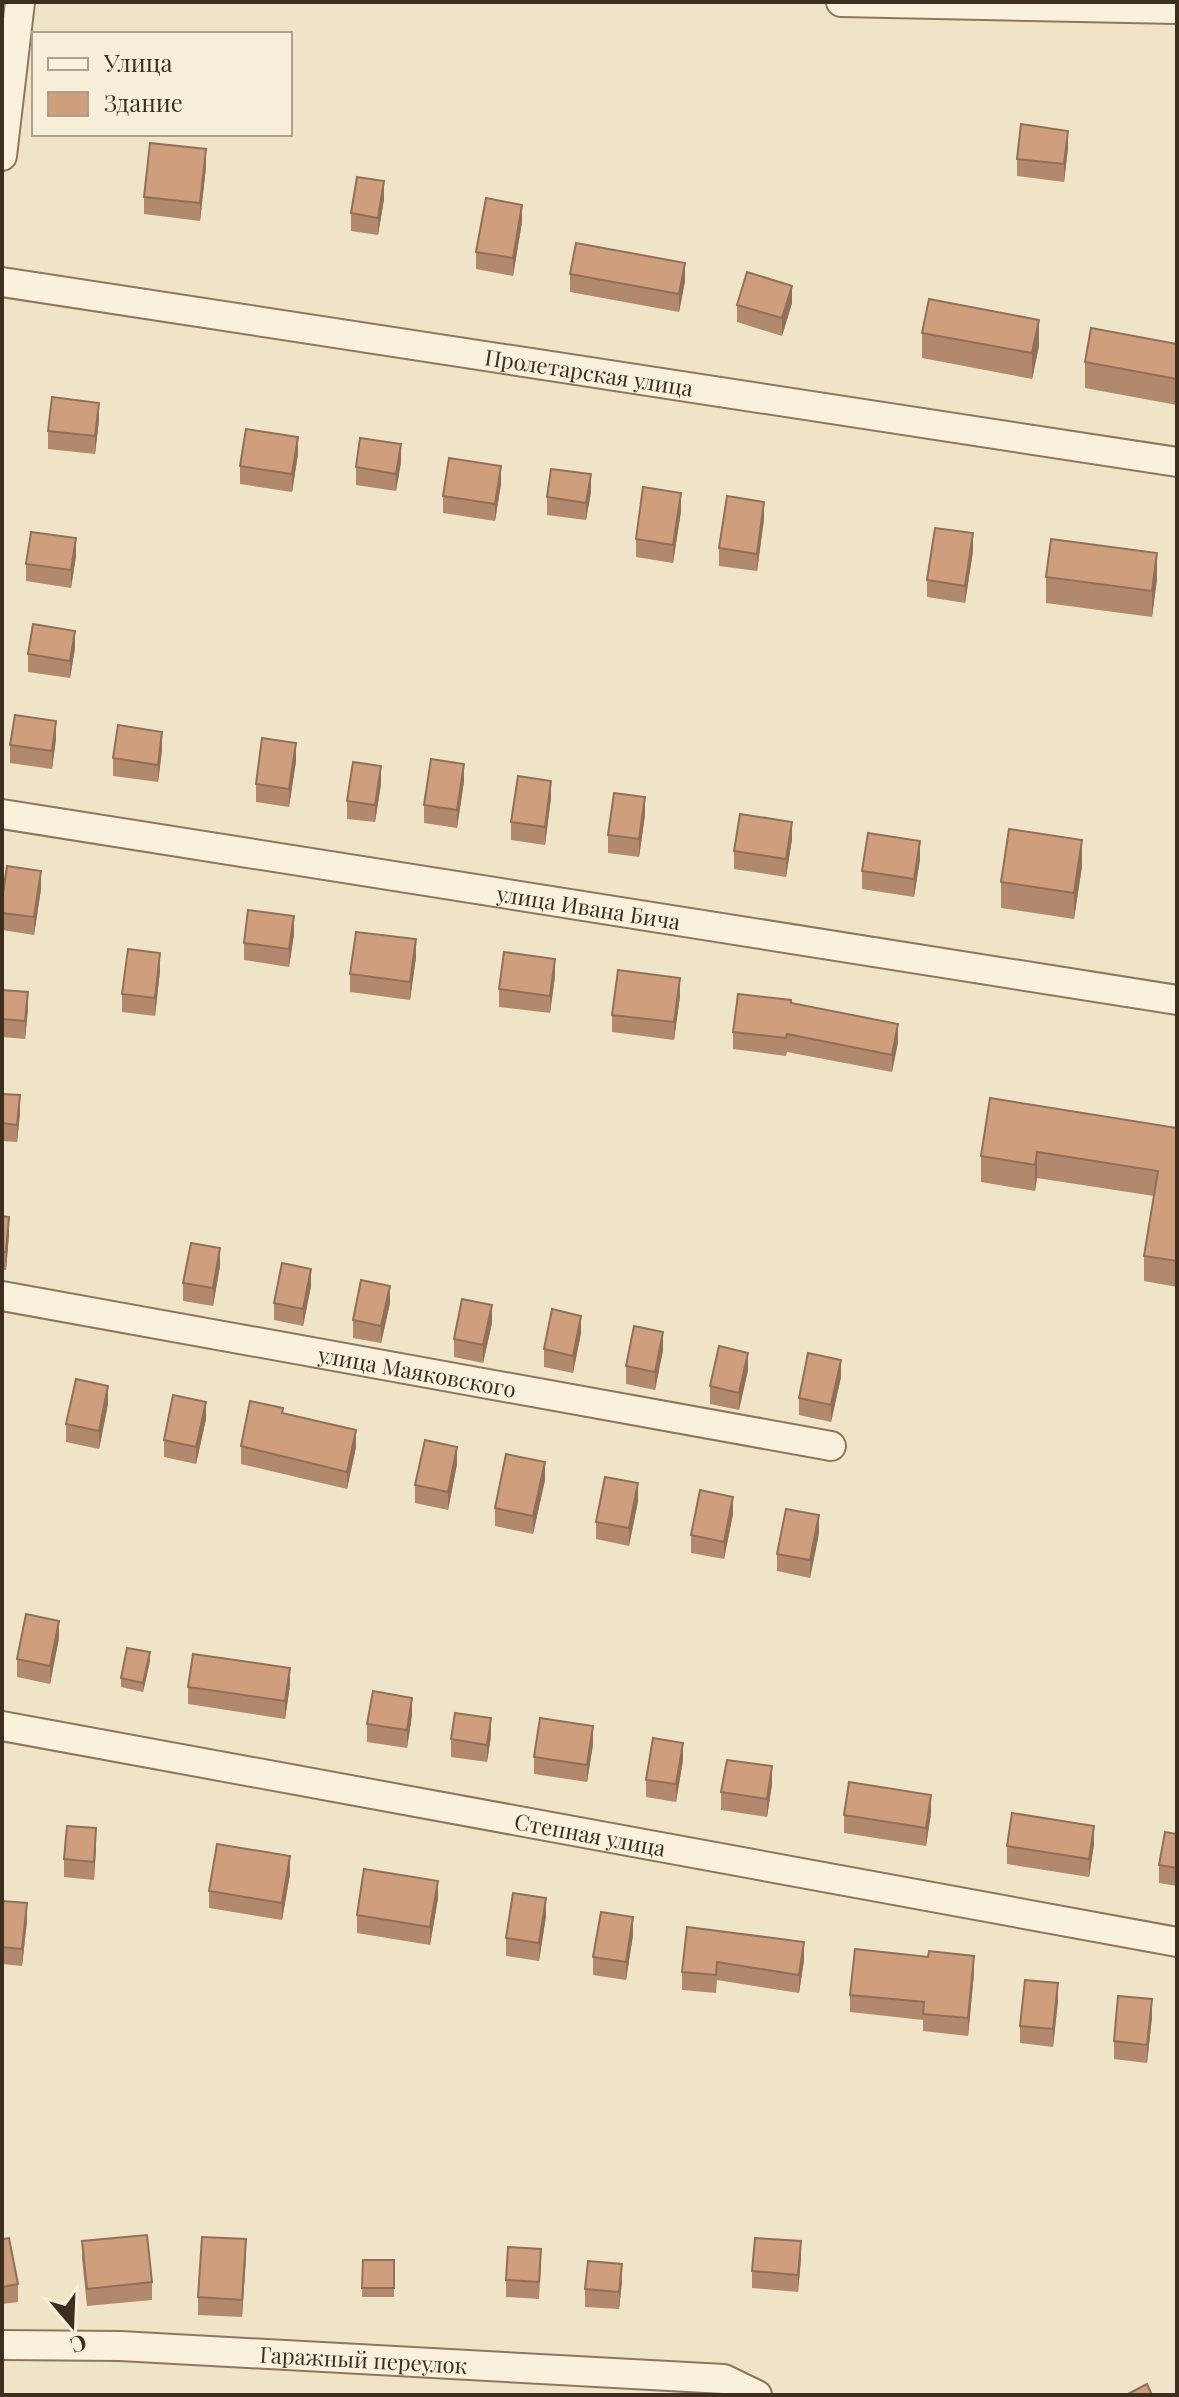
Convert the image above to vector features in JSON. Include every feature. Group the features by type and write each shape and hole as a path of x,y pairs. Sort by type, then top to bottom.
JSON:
{"street":[{"path":"2,156 20,2"},
{"path":"841,2 1177,9"},
{"name":"Пролетарская улица","path":"2,282 1177,462"},
{"name":"улица Ивана Бича","path":"2,814 1177,1000"},
{"name":"улица Маяковского","path":"2,1296 831,1446"},
{"name":"Степная улица","path":"2,1726 1177,1942"},
{"name":"Гаражный переулок","path":"2,2345 135,2347 724,2379 757,2395"}],"building":[{"path":"1021,124 1068,131 1064,164 1017,159"},
{"path":"150,143 206,149 200,203 144,197"},
{"path":"357,177 384,181 378,218 351,213"},
{"path":"486,198 522,205 513,258 476,252"},
{"path":"576,243 685,263 679,294 570,274"},
{"path":"747,272 792,286 782,318 737,305"},
{"path":"929,299 1039,320 1032,353 922,333"},
{"path":"1091,328 1177,344 1177,379 1085,362"},
{"path":"52,397 99,403 95,436 48,431"},
{"path":"246,429 298,437 292,474 240,466"},
{"path":"360,438 401,444 396,474 356,467"},
{"path":"449,458 501,466 495,504 443,496"},
{"path":"551,469 591,474 586,503 547,497"},
{"path":"643,487 681,493 673,545 636,539"},
{"path":"727,496 764,502 757,554 719,548"},
{"path":"935,528 973,533 965,586 927,580"},
{"path":"31,532 76,538 71,570 26,564"},
{"path":"1051,539 1157,553 1152,591 1046,577"},
{"path":"33,624 75,631 70,661 28,654"},
{"path":"15,715 56,721 52,751 10,745"},
{"path":"118,725 162,732 158,765 113,758"},
{"path":"262,738 296,743 289,789 256,784"},
{"path":"431,759 464,764 457,810 424,805"},
{"path":"353,762 381,766 375,805 347,801"},
{"path":"518,776 551,781 545,827 511,822"},
{"path":"614,793 645,797 639,839 608,835"},
{"path":"740,814 792,822 786,859 734,851"},
{"path":"1009,829 1082,840 1074,893 1001,882"},
{"path":"868,833 920,841 914,879 862,871"},
{"path":"7,866 41,871 34,917 2,913"},
{"path":"248,910 294,916 289,949 244,943"},
{"path":"356,932 416,939 410,982 350,974"},
{"path":"128,949 160,953 155,998 122,994"},
{"path":"504,952 555,959 550,996 499,989"},
{"path":"618,970 680,978 674,1022 612,1015"},
{"path":"2,990 28,992 25,1021 2,1019"},
{"path":"738,994 791,1000 791,1003 898,1024 892,1055 787,1034 786,1038 733,1032"},
{"path":"2,1094 20,1095 17,1125 2,1123"},
{"path":"990,1098 1177,1128 1177,1261 1144,1256 1158,1171 1037,1152 1035,1165 981,1156"},
{"path":"2,1216 9,1217 6,1252 2,1252"},
{"path":"191,1243 220,1248 213,1288 183,1283"},
{"path":"282,1263 311,1269 303,1309 274,1303"},
{"path":"361,1280 390,1286 381,1326 353,1320"},
{"path":"462,1299 492,1305 483,1345 454,1339"},
{"path":"552,1309 581,1316 573,1356 544,1349"},
{"path":"634,1326 663,1332 655,1372 626,1366"},
{"path":"719,1346 748,1353 739,1393 710,1386"},
{"path":"808,1353 841,1360 831,1405 799,1398"},
{"path":"76,1379 108,1386 99,1431 66,1424"},
{"path":"173,1395 206,1402 196,1447 164,1440"},
{"path":"250,1401 283,1408 282,1413 356,1430 347,1472 241,1446"},
{"path":"425,1440 457,1447 448,1492 415,1485"},
{"path":"506,1454 545,1462 533,1516 495,1508"},
{"path":"605,1477 638,1483 629,1528 596,1522"},
{"path":"700,1490 733,1497 724,1542 691,1535"},
{"path":"786,1509 819,1515 810,1560 777,1554"},
{"path":"26,1614 59,1621 50,1666 17,1659"},
{"path":"127,1648 150,1652 143,1683 121,1678"},
{"path":"193,1654 290,1668 285,1701 188,1687"},
{"path":"373,1691 412,1698 407,1730 367,1724"},
{"path":"455,1713 491,1718 487,1745 451,1739"},
{"path":"540,1718 593,1726 587,1765 534,1757"},
{"path":"653,1738 683,1743 676,1784 646,1780"},
{"path":"727,1760 772,1766 767,1799 721,1792"},
{"path":"849,1782 931,1795 926,1828 844,1815"},
{"path":"1012,1813 1094,1826 1089,1859 1007,1846"},
{"path":"67,1826 96,1828 94,1862 64,1859"},
{"path":"1165,1832 1177,1834 1177,1868 1159,1865"},
{"path":"217,1844 290,1856 282,1903 209,1891"},
{"path":"364,1869 438,1881 430,1927 357,1915"},
{"path":"513,1893 546,1898 539,1943 506,1938"},
{"path":"2,1901 27,1903 22,1949 2,1947"},
{"path":"601,1912 633,1917 626,1962 593,1957"},
{"path":"687,1927 804,1942 799,1975 717,1962 716,1975 682,1972"},
{"path":"855,1949 928,1957 929,1951 974,1956 968,2018 923,2014 924,2002 850,1995"},
{"path":"1025,1980 1058,1983 1053,2029 1020,2026"},
{"path":"1118,1996 1152,1999 1147,2045 1114,2041"},
{"path":"147,2235 152,2282 87,2289 82,2241"},
{"path":"202,2237 246,2239 242,2300 198,2297"},
{"path":"9,2238 18,2284 2,2287 2,2239"},
{"path":"755,2238 801,2241 798,2275 752,2271"},
{"path":"508,2247 541,2249 539,2282 506,2280"},
{"path":"363,2260 394,2260 394,2288 362,2288"},
{"path":"588,2261 622,2264 619,2292 585,2289"},
{"path":"1147,2384 1152,2395 1126,2395"}]}
